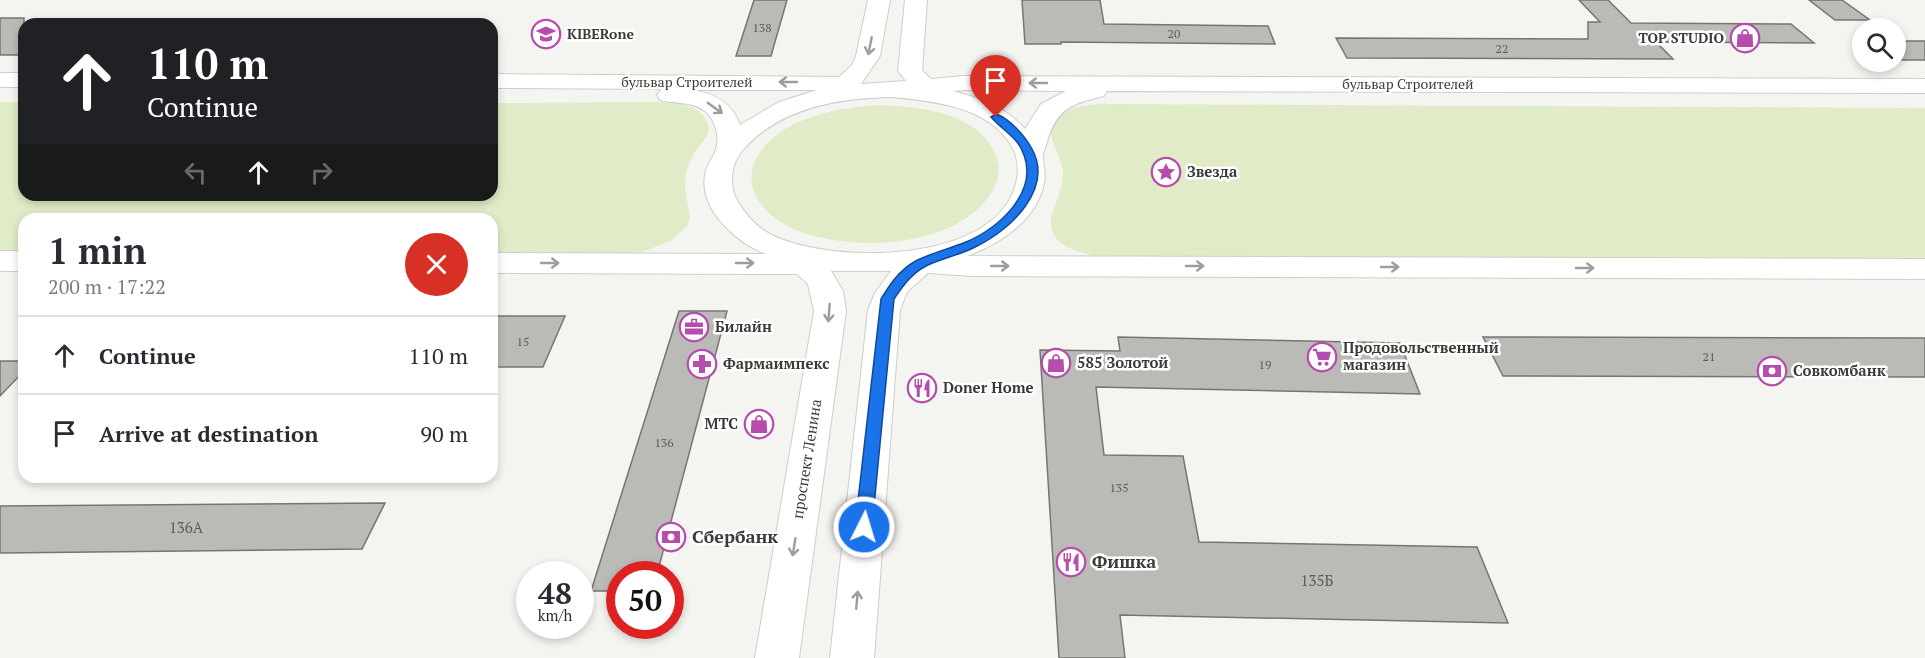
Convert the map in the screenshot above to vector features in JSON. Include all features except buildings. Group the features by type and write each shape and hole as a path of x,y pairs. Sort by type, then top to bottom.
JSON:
{"main road":[{"path":"791,256 740,227 729,216 718,188 718,173 731,147 759,123 777,113 847,84 862,72 869,54 879,0"},
{"path":"916,0 910,71 923,86 996,117 1022,140 1030,155"},
{"path":"0,80 18,80"},
{"name":"бульвар Строителей","path":"498,81 806,82 847,84 886,90 975,83 1925,86"},
{"path":"817,98 886,90 950,98"},
{"name":"бульвар Строителей","path":"920,260 972,244 995,232 1011,217 1023,202 1030,188 1033,170 1030,155 1037,129 1045,115 1070,96 1098,90 1925,94"},
{"path":"0,94 18,94"},
{"name":"бульвар Строителей","path":"498,95 674,95 696,98 715,106 724,114 729,125 731,147"},
{"path":"498,262 791,256 841,263 920,260 1925,269"},
{"name":"проспект Ленина","path":"777,658 830,311 829,297 823,282 815,271 791,256"},
{"path":"852,658 884,310 893,288 920,260"},
{"path":"0,261 18,261"}],"green space":[{"path":"0,102 18,102 18,201 498,201 498,103 671,102 694,108 707,121 709,127 707,136 694,153 686,172 685,190 690,218 688,225 672,240 645,251 628,253 498,252 498,213 18,213 18,250 0,250"},
{"path":"1100,104 1925,108 1925,258 1100,257 1073,250 1065,246 1053,234 1052,215 1061,189 1063,174 1051,129 1059,115 1066,111"},
{"path":"878,105 911,107 946,114 976,130 988,141 998,161 998,176 990,195 975,211 956,224 935,233 911,239 862,243 839,241 808,234 780,222 765,209 754,192 752,172 755,161 765,146 792,125 808,118 844,109"}],"place":[{"name":"KIBERone","path":"546,34"},
{"name":"TOP STUDIO","path":"1745,38"},
{"name":"Звезда","path":"1166,172"},
{"name":"Билайн","path":"694,327"},
{"name":"Продовольственный магазин","path":"1322,357"},
{"name":"585 Золотой","path":"1056,363"},
{"name":"Фармаимпекс","path":"702,364"},
{"name":"Совкомбанк","path":"1772,371"},
{"name":"Doner Home","path":"922,388"},
{"name":"МТС","path":"759,424"},
{"name":"Сбербанк","path":"671,537"},
{"name":"Фишка","path":"1071,562"}],"route":[{"path":"864,527 884,310 887,299 904,275 920,264 972,244 995,232 1023,202 1030,188 1033,170 1030,155 1022,140 996,117"}]}
